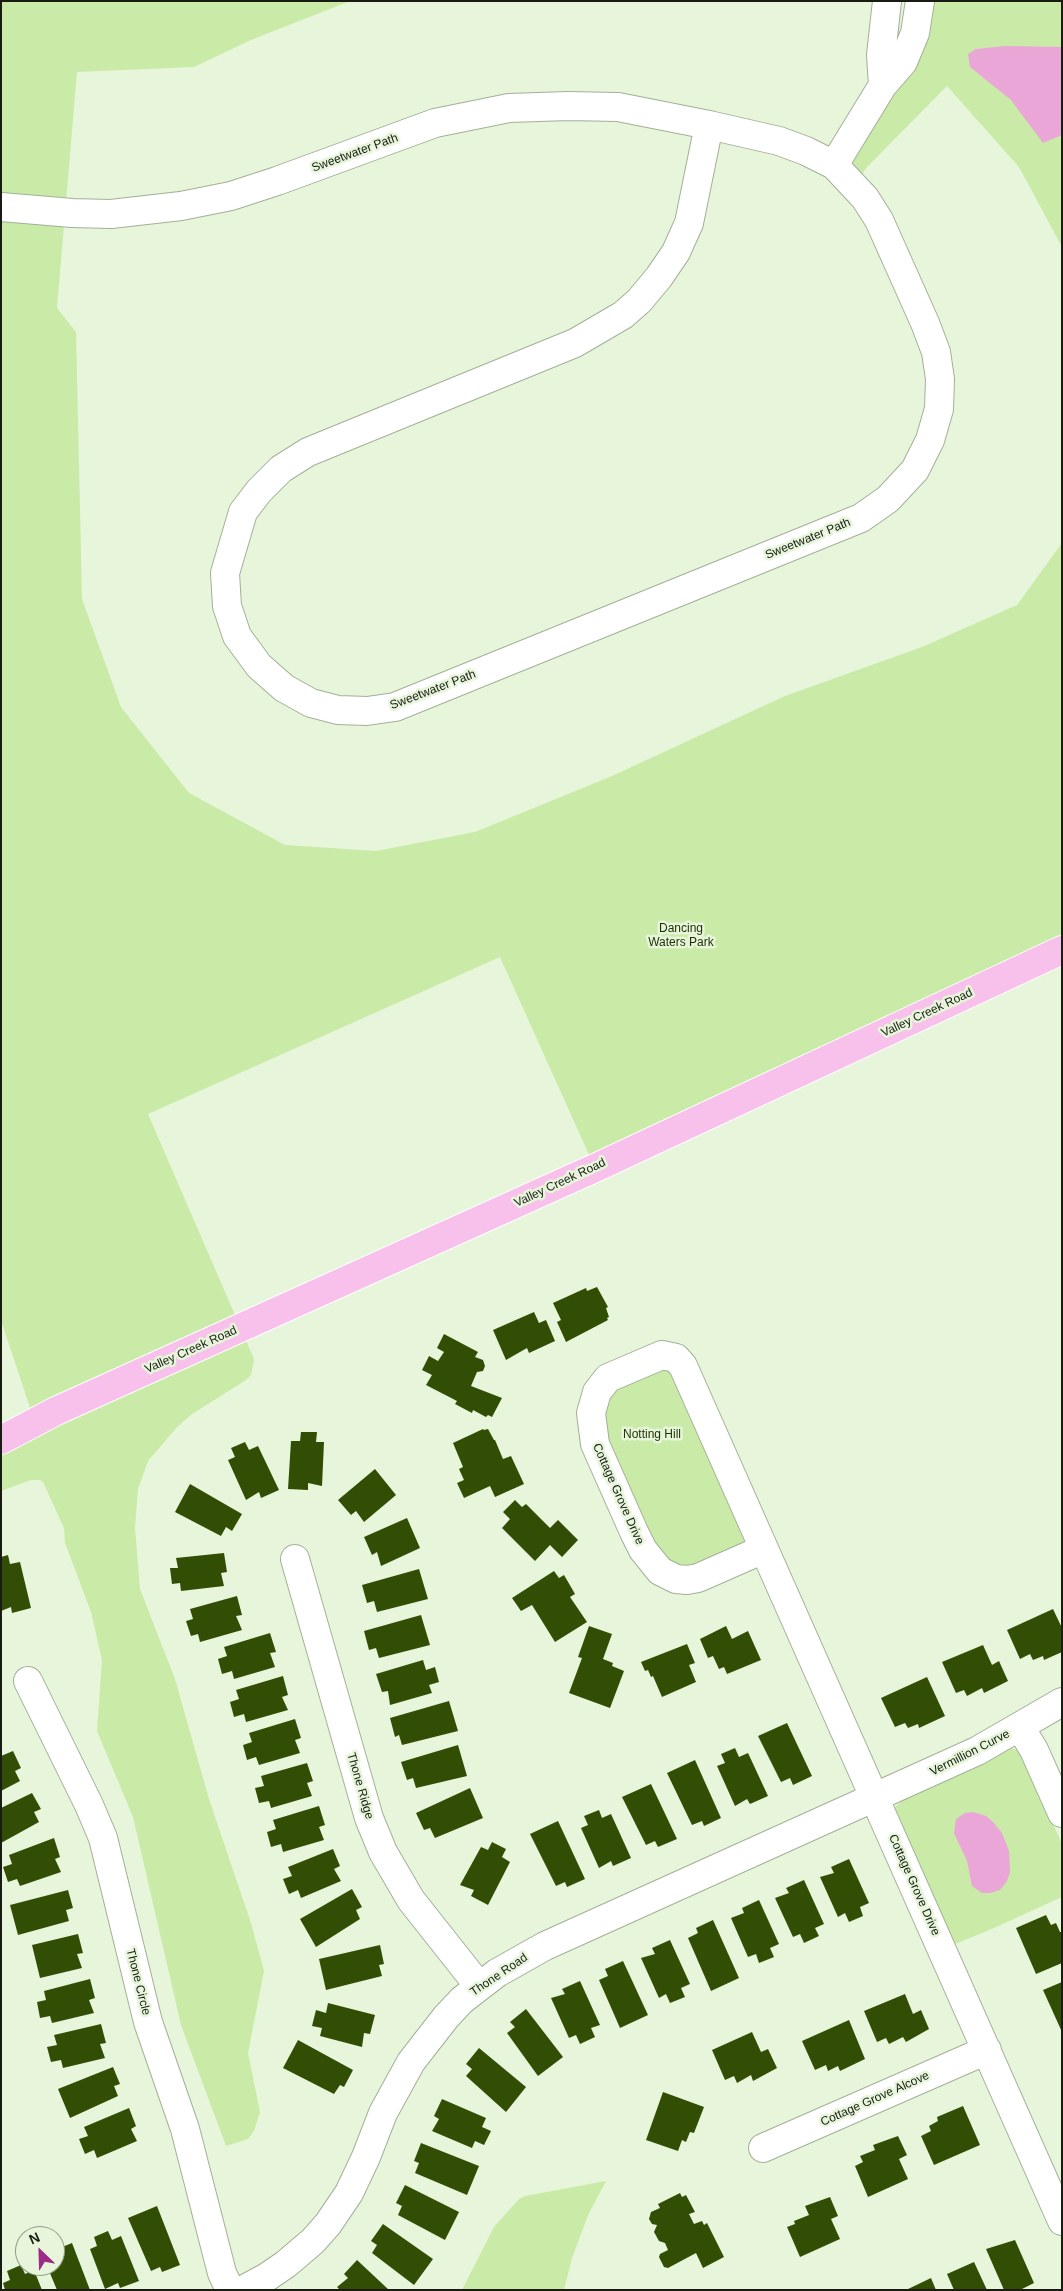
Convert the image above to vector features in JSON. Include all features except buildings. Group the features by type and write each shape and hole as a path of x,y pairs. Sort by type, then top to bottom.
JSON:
{"main road":[{"name":"Valley Creek Road","path":"1,1440 56,1410 595,1168 1062,950"},
{"name":"Valley Creek Road","path":"1,1427 56,1410"}],"street":[{"path":"883,85 881,55 887,1"},
{"path":"834,164 883,85 903,62 915,34 920,1"},
{"name":"Sweetwater Path","path":"1,207 111,214 181,206 231,196 435,124 509,108 618,107 709,125 778,141 834,164 865,198 879,220 925,323 936,352 940,379 939,409 930,440 915,470 888,499 861,518 395,706 367,711 338,710 311,703 284,688 259,666 237,636 227,606 225,573 242,512 281,468 308,452 575,343 623,315 639,301 659,277 683,238 689,223 709,125"},
{"name":"Cottage Grove Drive","path":"764,1549 698,1578 676,1579 660,1571 640,1544 595,1444 591,1413 598,1392 608,1378 656,1356 667,1355 680,1361 764,1549 987,2050 1062,2222"},
{"name":"Thone Ridge","path":"295,1559 369,1818 383,1852 411,1900 479,1986"},
{"name":"Thone Circle","path":"28,1682 89,1805 103,1838 148,2022 185,2129 220,2265 230,2290"},
{"name":"Vermillion Curve","path":"875,1799 977,1751 1062,1702"},
{"path":"1020,1727 1034,1750 1062,1813"},
{"name":"Thone Road","path":"243,2290 286,2264 313,2241 328,2224 352,2187 383,2113 410,2062 446,2017 479,1986 531,1953 875,1799"},
{"name":"Cottage Grove Alcove","path":"763,2148 987,2050"}],"green space":[{"name":"Dancing Waters Park","path":"1,1 350,1 251,40 194,67 77,72 57,308 76,332 82,599 121,707 189,793 285,845 376,851 475,832 612,776 785,696 922,647 1017,605 1062,543 1062,950 595,1168 500,957 148,1114 254,1359 251,1375 246,1380 192,1414 178,1426 148,1461 138,1489 135,1528 140,1589 175,1679 209,1799 251,1923 264,1971 248,2053 260,2112 254,2131 248,2139 226,2146 181,2025 133,1817 97,1731 102,1660 91,1612 65,1543 64,1528 43,1482 40,1480 31,1480 1,1491 1,1440 33,1417 1,1320"},
{"path":"920,1 1062,1 1062,247 1019,167 947,86 867,167 854,185 834,165"},
{"name":"Notting Hill","path":"662,1355 764,1549 698,1578 651,1562 594,1402"},
{"path":"1011,1748 1017,1750 1023,1756 1062,1844 1062,1897 953,1945 895,1811 895,1807 905,1798"},
{"path":"606,2181 589,2213 572,2258 564,2290 462,2290 494,2227 519,2199 525,2196"}],"shaded area":[{"path":"1005,46 1062,47 1062,135 1043,143 1011,100 970,67 968,54 976,49"},
{"path":"973,1812 986,1816 993,1822 1002,1833 1009,1851 1010,1872 1007,1881 1000,1890 990,1893 982,1893 972,1886 967,1861 954,1833 956,1819 965,1813"}]}
